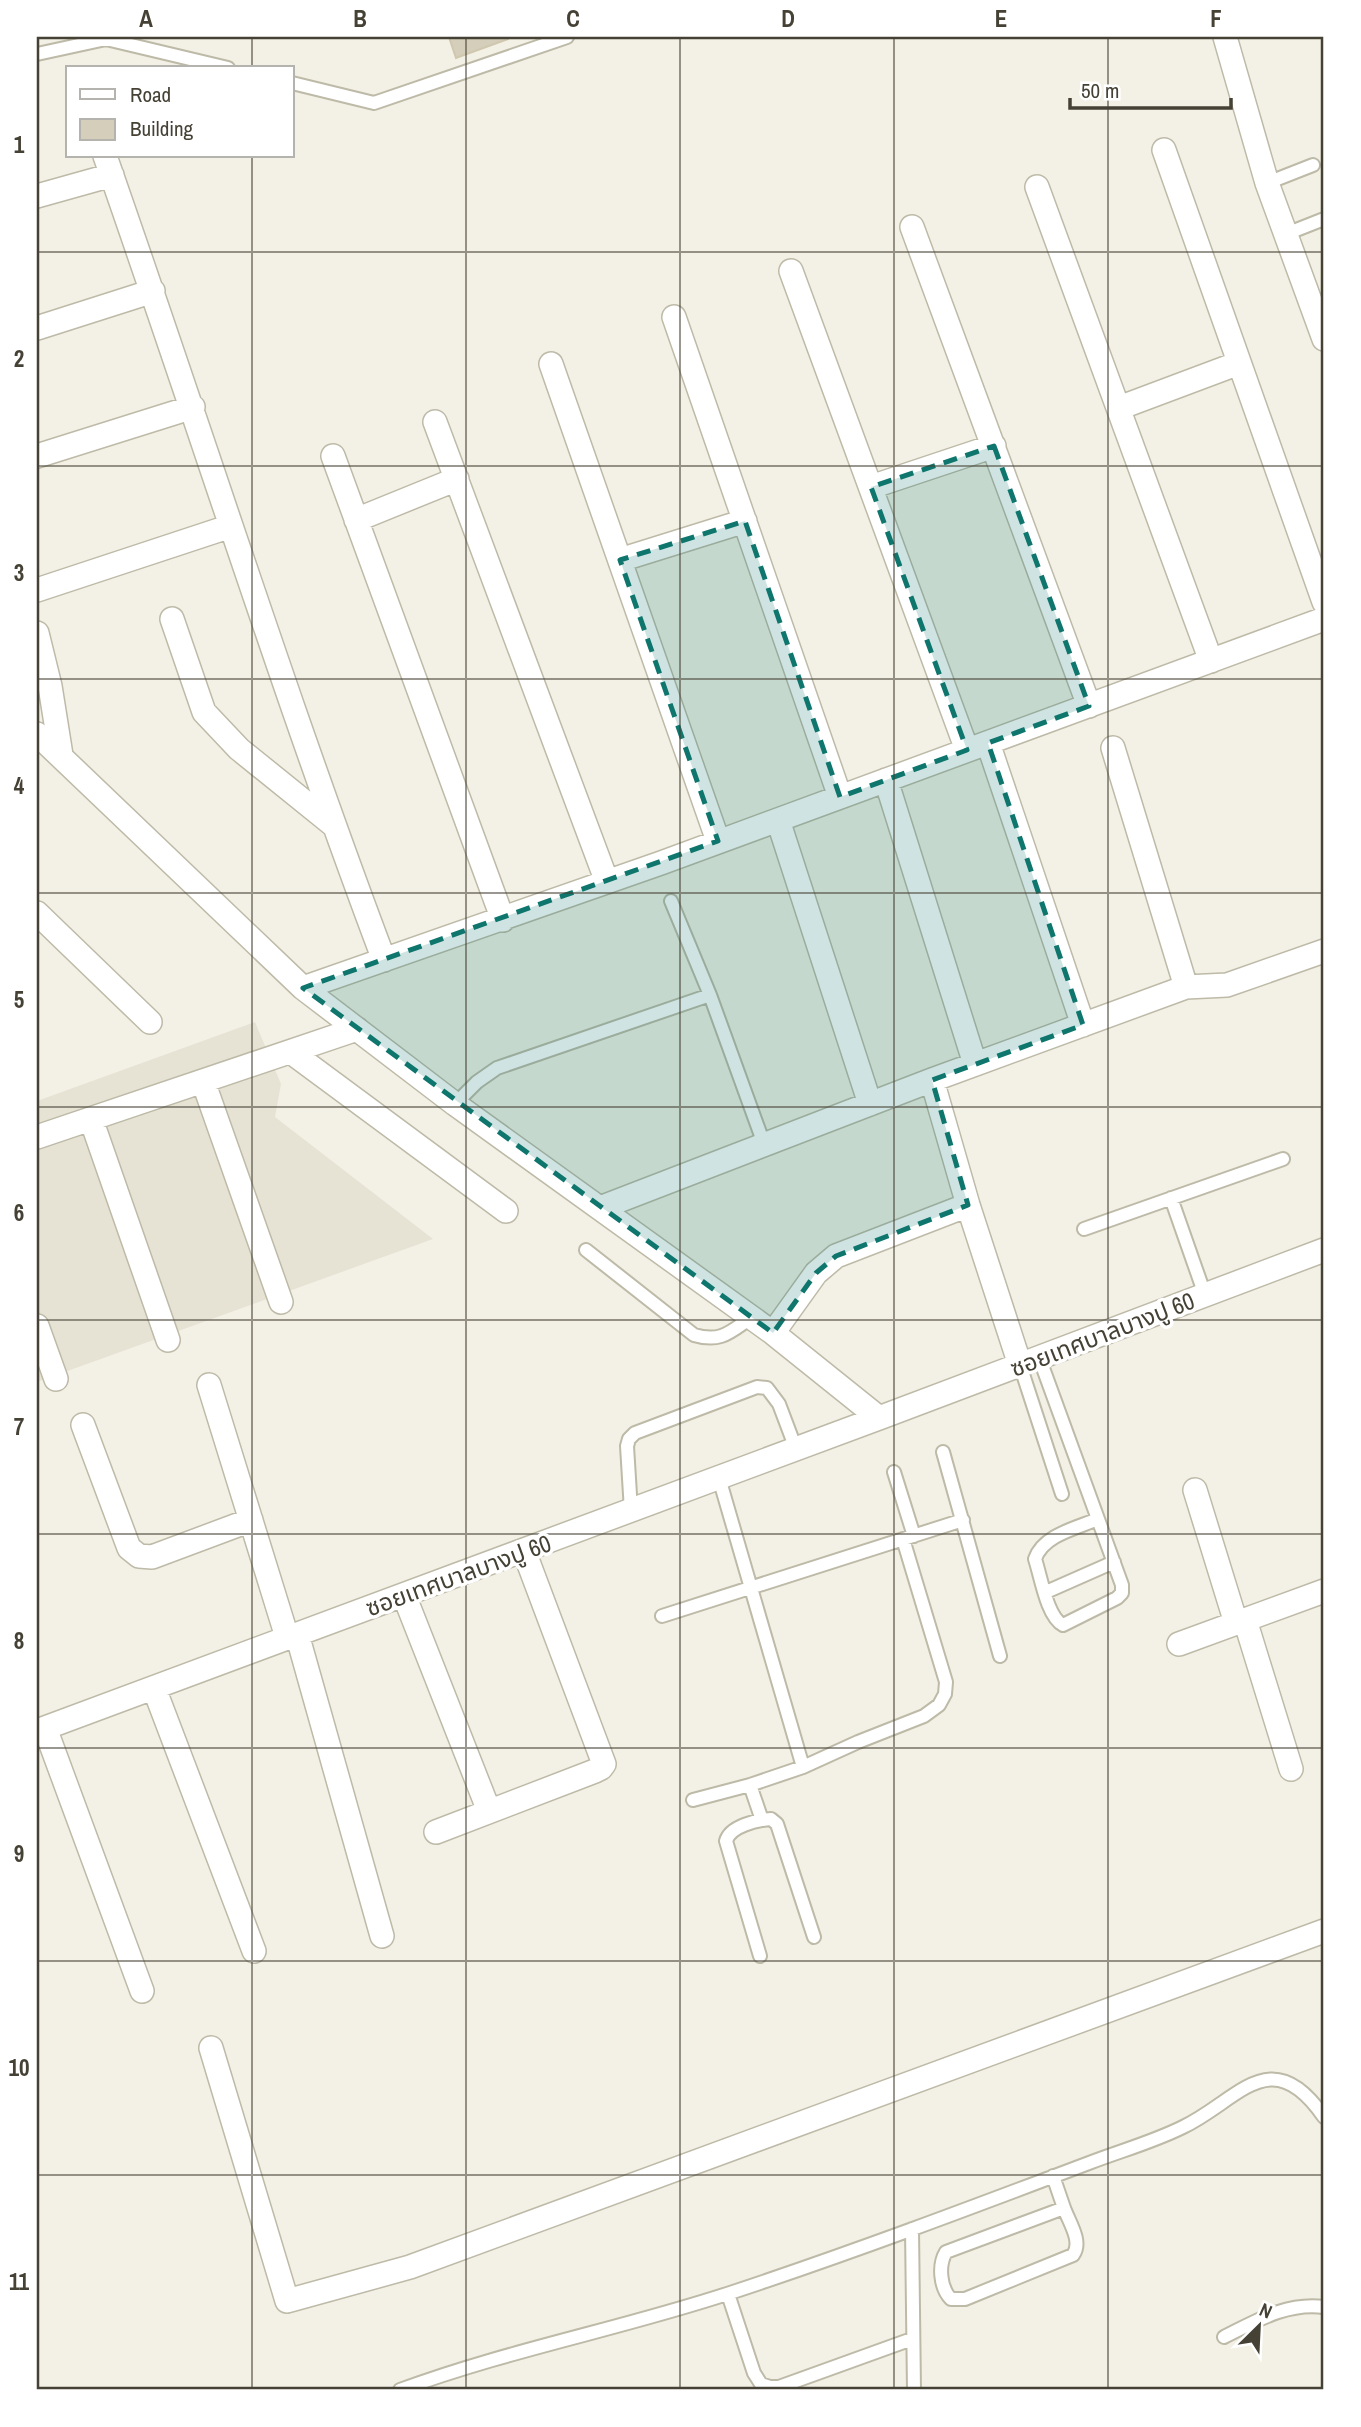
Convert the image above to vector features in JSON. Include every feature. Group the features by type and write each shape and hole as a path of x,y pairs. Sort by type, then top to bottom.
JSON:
{"street":[{"path":"1225,37 1267,183 1322,325"},
{"path":"1164,150 1324,602"},
{"path":"37,196 109,165 332,824 384,960"},
{"path":"1037,187 1211,661"},
{"path":"912,227 1089,706"},
{"path":"791,271 871,487 978,746 1083,1025"},
{"path":"37,328 153,291"},
{"path":"674,317 841,797"},
{"path":"1119,408 1239,363"},
{"path":"551,364 718,841"},
{"path":"37,456 193,407"},
{"path":"435,422 607,882"},
{"path":"871,487 994,446"},
{"path":"333,456 503,920"},
{"path":"356,520 457,480"},
{"path":"620,560 745,522"},
{"path":"37,590 231,526"},
{"path":"173,619 204,712 239,749 332,824"},
{"path":"303,988 503,920 1324,619"},
{"path":"37,633 50,686 61,755"},
{"path":"38,739 61,755 303,988 455,1104 752,1317 879,1418"},
{"path":"1113,748 1186,987"},
{"path":"886,780 975,1064"},
{"path":"778,820 870,1104"},
{"path":"37,913 150,1021"},
{"path":"600,1208 932,1080 1186,987 1227,985 1324,951"},
{"path":"37,1137 357,1029"},
{"path":"290,1052 506,1211"},
{"path":"932,1080 968,1206 1029,1361"},
{"path":"204,1081 281,1301"},
{"path":"91,1119 168,1340"},
{"path":"773,1333 816,1273 836,1256 968,1206"},
{"name":"ซอยเทศบาลบางปู 60","path":"41,1730 1324,1250"},
{"path":"37,1326 56,1380"},
{"path":"209,1385 251,1520 292,1635 382,1937"},
{"path":"83,1424 129,1548 139,1556 152,1557 251,1520"},
{"path":"1195,1490 1291,1769"},
{"path":"436,1832 595,1771 604,1764 524,1551"},
{"path":"1179,1644 1324,1591"},
{"path":"404,1595 489,1811"},
{"path":"154,1688 254,1951"},
{"path":"41,1730 142,1991"},
{"path":"211,2048 287,2301 410,2267 1324,1931"}],"lane":[{"path":"294,83 374,103 567,37"},
{"path":"37,54 106,39 220,66"},
{"path":"1267,183 1313,165"},
{"path":"1286,234 1324,219"},
{"path":"671,901 710,995 764,1144"},
{"path":"455,1104 477,1082 497,1068 710,995"},
{"path":"1084,1229 1283,1159"},
{"path":"1171,1198 1205,1295"},
{"path":"586,1250 694,1335 709,1340 723,1336 752,1317"},
{"path":"1029,1361 1062,1494"},
{"path":"1029,1361 1098,1519 1122,1585 1122,1592 1117,1598 1063,1625 1056,1621 1035,1559 1040,1548 1050,1540 1098,1519"},
{"path":"631,1511 627,1446 629,1438 635,1433 757,1387 767,1388 779,1404 796,1449"},
{"path":"943,1452 1000,1656"},
{"path":"693,1800 803,1767 924,1716 939,1705 946,1682 908,1538 894,1472"},
{"path":"719,1478 803,1767"},
{"path":"662,1616 963,1520"},
{"path":"1045,1592 1114,1562"},
{"path":"750,1785 762,1820"},
{"path":"760,1956 726,1841 727,1835 733,1831 762,1820 771,1819 777,1824 814,1937"},
{"path":"400,2390 461,2368 728,2294 912,2229 1184,2127 1244,2087 1260,2081 1280,2079 1296,2086 1324,2117"},
{"path":"1053,2176 1077,2241 1077,2250 1073,2255 965,2300 951,2299 946,2294 942,2266 946,2252 1064,2208"},
{"path":"912,2229 914,2390"},
{"path":"728,2294 754,2373 761,2384 770,2387 912,2339"},
{"path":"1224,2337 1269,2315 1296,2306 1324,2307"}],"highlighted area":[{"path":"994,446 1089,706 988,743 1083,1025 932,1080 968,1205 836,1256 816,1273 773,1333 303,988 718,841 620,560 745,521 840,797 967,750 871,487"}],"shaded area":[{"path":"255,1022 281,1084 275,1117 433,1239 37,1382 37,1101"}],"building":[{"path":"449,37 508,37 508,39 456,58"}]}
